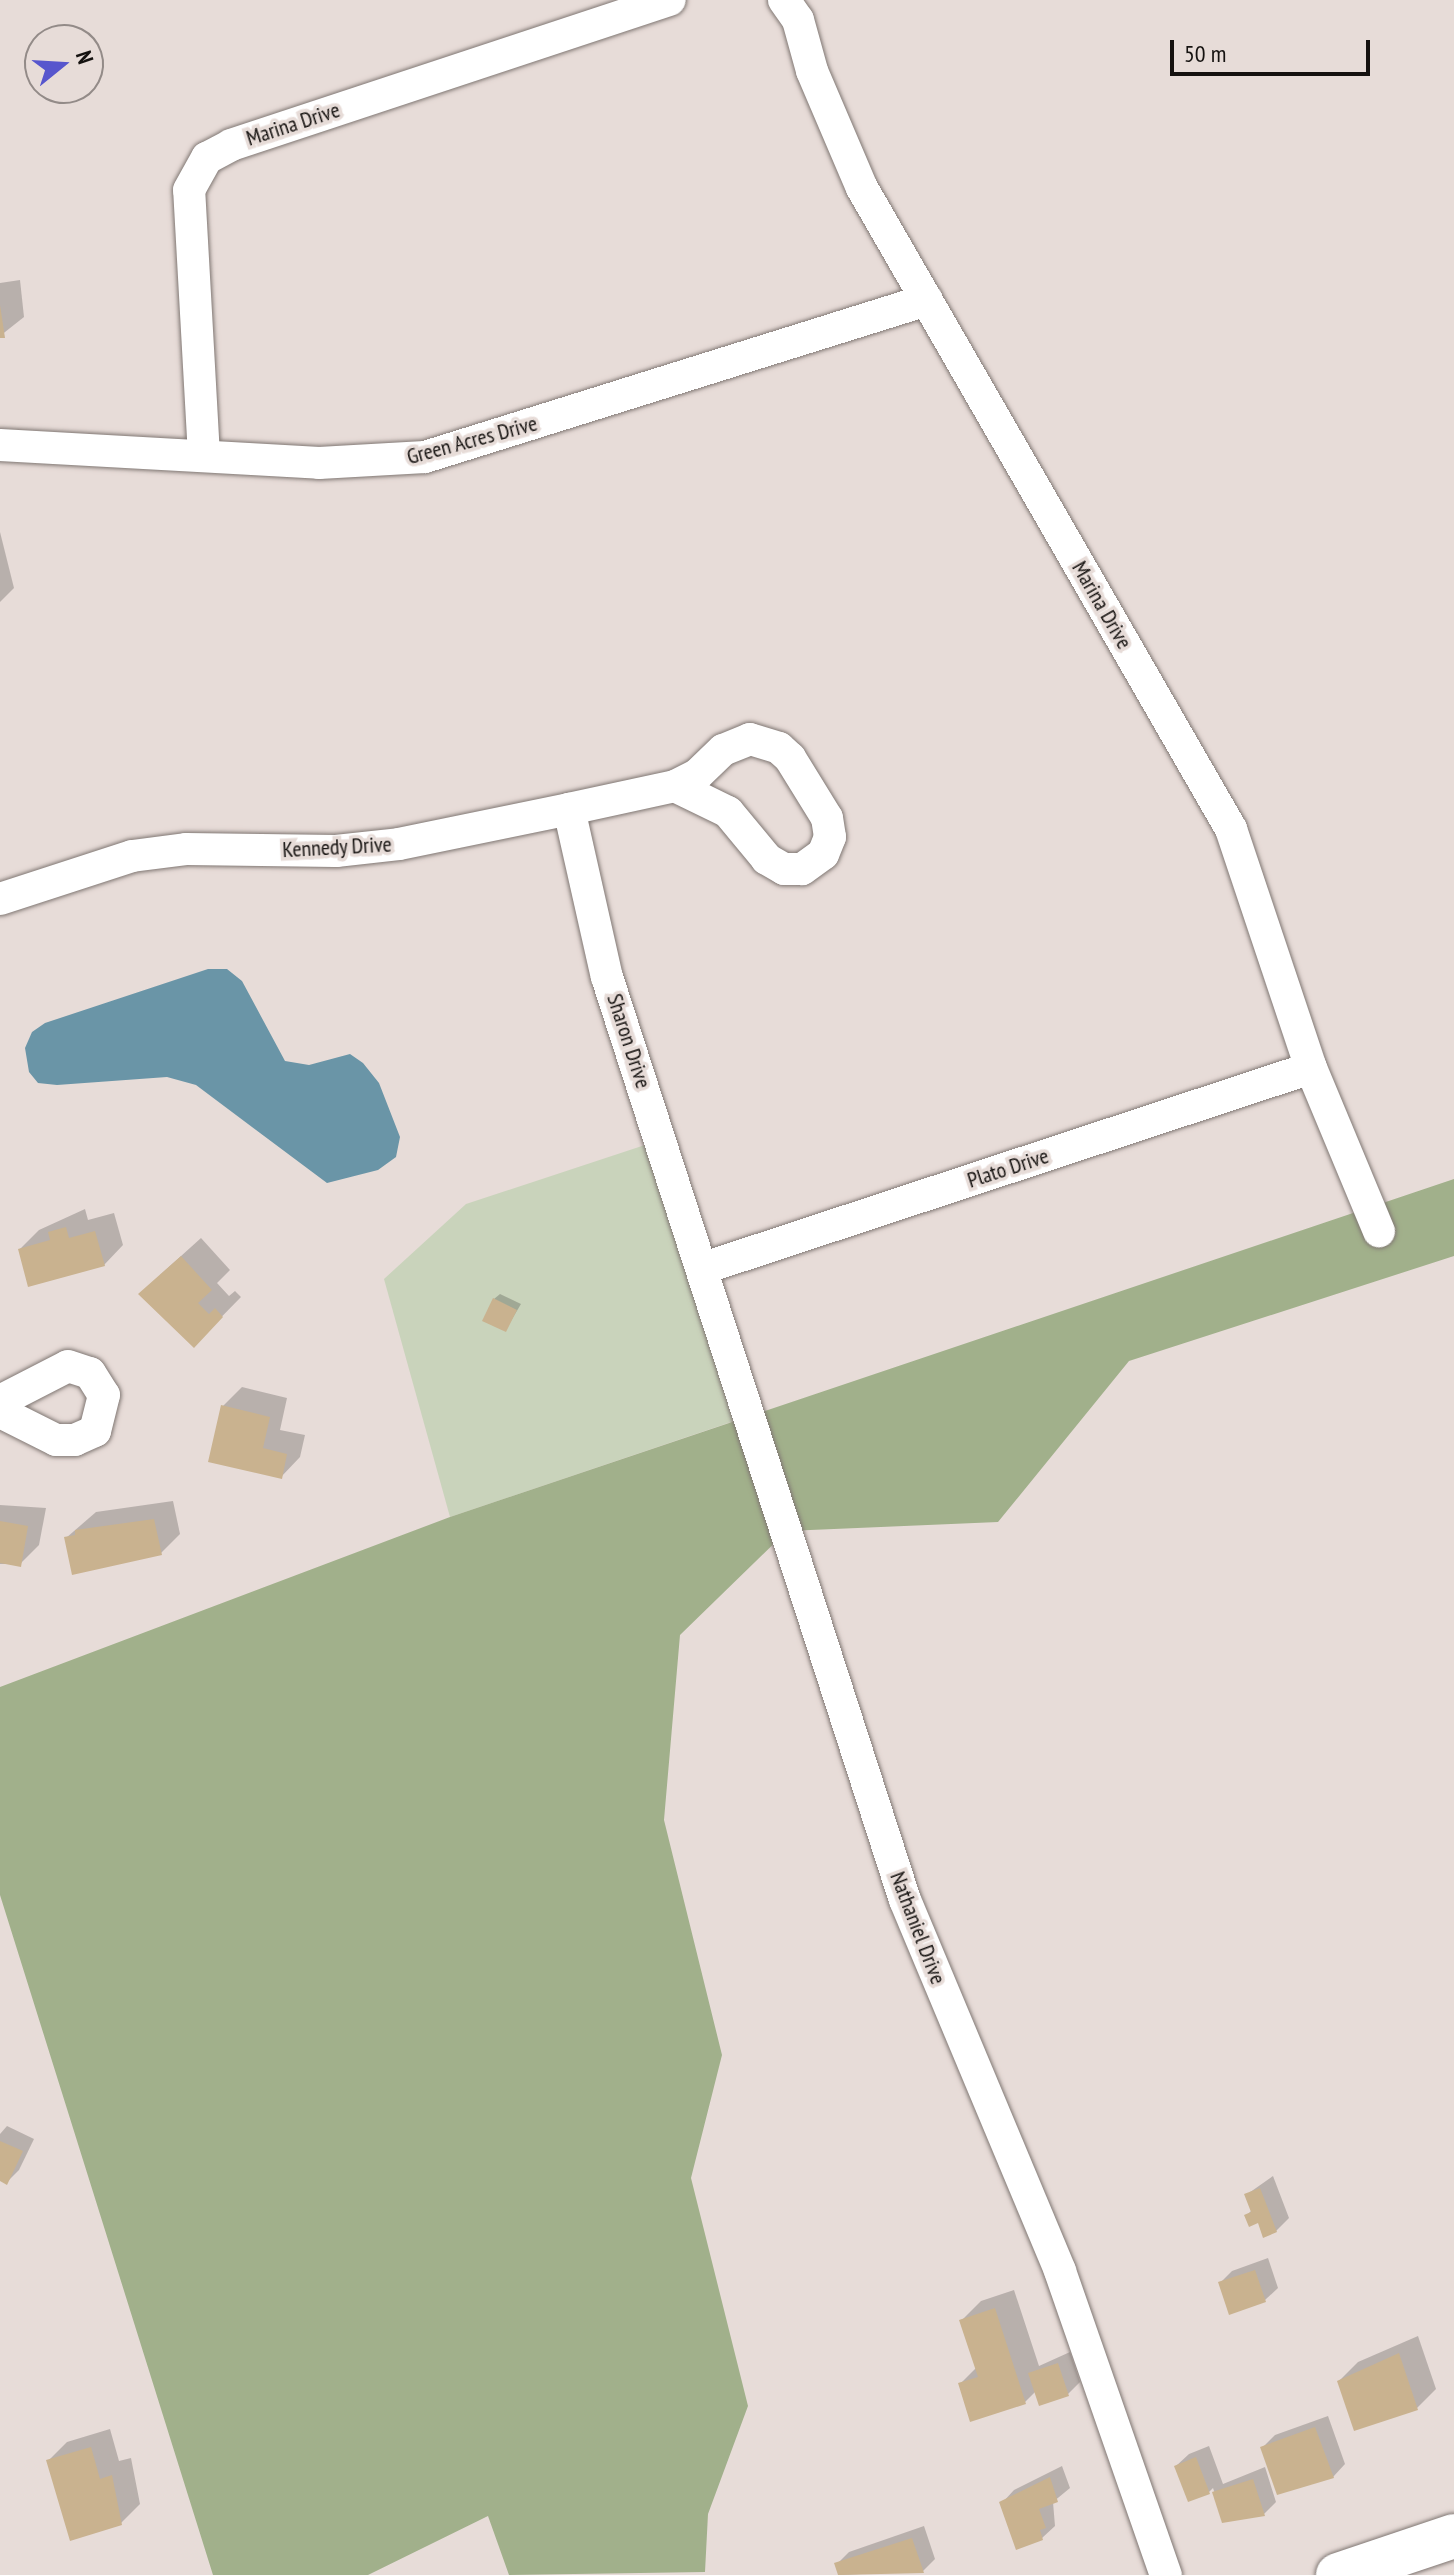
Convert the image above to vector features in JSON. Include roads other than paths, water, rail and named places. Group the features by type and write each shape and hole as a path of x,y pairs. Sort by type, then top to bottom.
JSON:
{"street":[{"name":"Marina Drive","path":"204,456 189,190 207,158 231,145 670,0"},
{"name":"Marina Drive","path":"784,0 798,20 844,153 1231,829 1311,1068 1379,1231"},
{"name":"Green Acres Drive","path":"0,445 319,463 425,457 927,300"},
{"name":"Kennedy Drive","path":"0,899 132,856 186,849 336,851 399,844 569,809 675,786 736,743 765,741 790,758 827,818 830,837 814,863 784,869 767,859 728,812 675,786"},
{"name":"Sharon Drive","path":"569,809 607,977 704,1268"},
{"name":"Plato Drive","path":"704,1268 1311,1068"},
{"name":"Nathaniel Drive","path":"704,1268 905,1900 1060,2271 1166,2575"},
{"path":"0,1401 68,1366 90,1373 104,1395 95,1431 75,1440 56,1440 0,1412"},
{"path":"1338,2575 1454,2536"}],"water":[{"path":"208,969 227,969 242,981 285,1061 309,1065 350,1054 363,1063 379,1083 400,1137 396,1157 378,1170 327,1183 196,1085 167,1077 57,1085 38,1083 29,1072 25,1048 32,1032 45,1023"}]}
